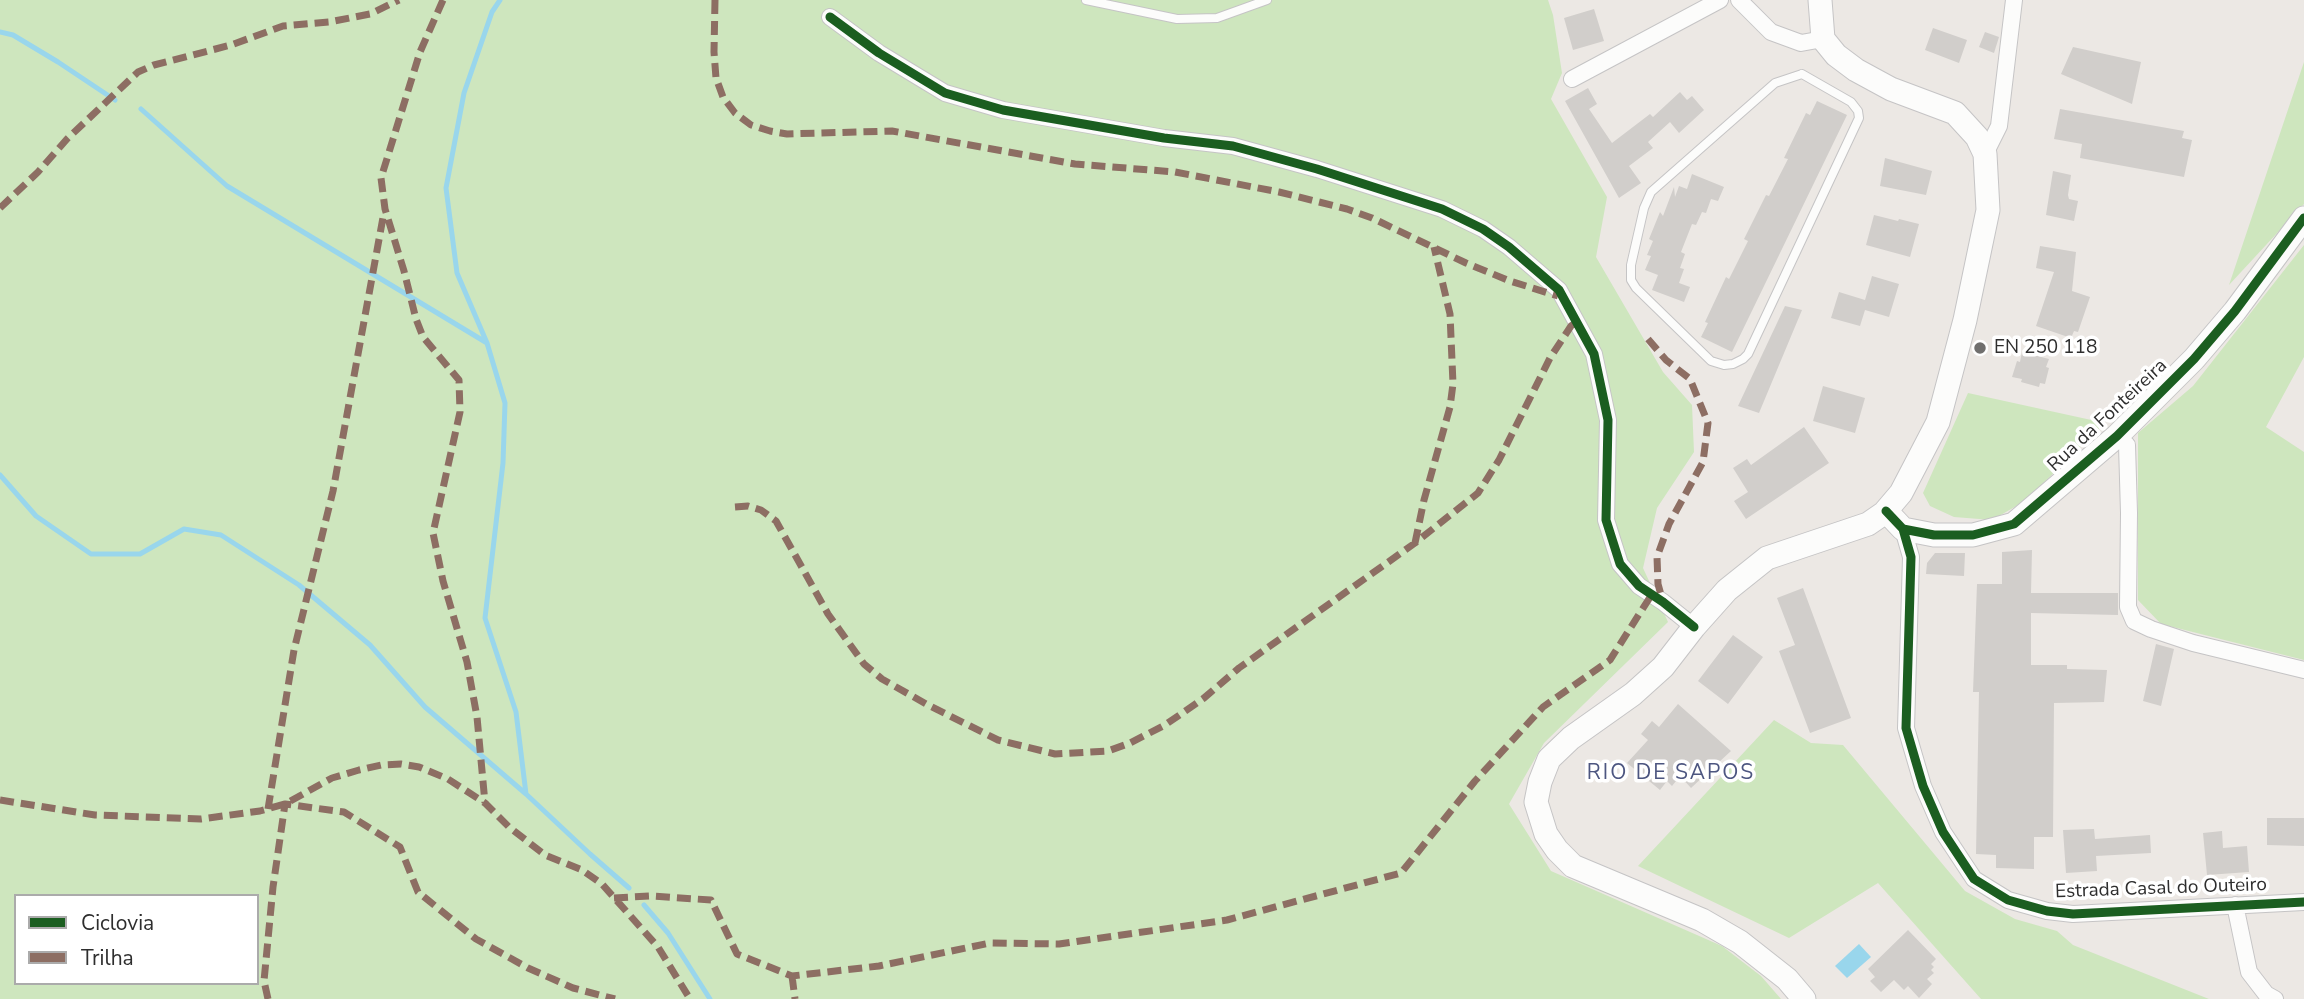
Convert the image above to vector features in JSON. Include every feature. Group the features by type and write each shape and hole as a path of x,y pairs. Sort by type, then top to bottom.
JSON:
{"main road":[{"path":"1804,999 1787,979 1740,942 1702,920 1573,866 1551,842 1539,816 1536,802 1549,759 1571,738 1663,667 1727,590 1767,558 1868,524 1886,511 1901,493 1937,422 1965,320 1987,210 1985,154 1977,137 1955,113 1891,89 1856,70 1836,55 1823,39 1820,0"},
{"name":"Rua da Fonteireira","path":"1903,529 1934,535 1973,535 2014,524 2118,436 2202,349 2235,311 2304,218"},
{"path":"1886,511 1903,529"}],"street":[{"path":"1572,79 1720,0"},
{"path":"1739,0 1771,32 1801,43 1823,39"},
{"path":"1985,154 1999,125 2014,0"},
{"path":"830,17 879,53 945,93 1003,110 1164,138 1233,146 1317,169 1441,209 1483,229 1509,247 1559,290 1594,354 1608,420 1606,520 1620,564 1639,586 1694,627"},
{"path":"2118,436 2127,445 2127,607 2134,621 2193,643 2304,670"},
{"name":"Estrada Casal do Outeiro","path":"1903,529 1911,557 1906,728 1923,786 1943,832 1974,879 2008,900 2047,911 2073,914 2304,902"},
{"path":"2235,905 2249,972 2266,994 2275,999"}],"lane":[{"path":"1086,0 1177,19 1217,18 1267,0"},
{"path":"1802,74 1850,102 1858,111 1858,118 1748,354 1733,365 1724,365 1711,361 1631,280 1631,265 1644,208 1651,192 1775,83 1802,74"}],"green space":[{"path":"0,0 1548,0 1562,73 1551,99 1607,197 1596,257 1663,372 1692,405 1694,452 1657,508 1643,568 1668,622 1544,743 1509,804 1551,871 1722,946 1761,976 1781,999 0,999"},
{"path":"2304,62 2304,204 2229,285"},
{"path":"2304,245 2304,357 2266,427 2304,452 2304,660 2161,624 2138,600 2138,433 2193,386"},
{"path":"1968,393 2105,423 2025,501 1992,520 1954,517 1930,506 1923,493"},
{"path":"1774,720 1811,743 1843,745 1965,891 2015,919 2057,931 2073,945 2209,999 1981,999 1878,883 1789,938 1638,866"}],"water":[{"path":"1859,944 1871,957 1847,978 1835,966"}],"building":[{"path":"1594,9 1604,41 1573,50 1564,18"},
{"path":"1933,28 1967,40 1959,63 1925,50"},
{"path":"1985,32 1999,37 1994,53 1979,47"},
{"path":"2073,47 2141,62 2132,104 2061,74"},
{"path":"1588,88 1597,104 1589,109 1612,143 1650,114 1653,117 1680,92 1687,100 1692,96 1704,110 1679,133 1670,122 1648,142 1653,148 1629,166 1641,183 1619,198 1565,101"},
{"path":"1817,101 1847,115 1732,352 1701,337 1708,323 1705,322 1726,277 1729,279 1748,241 1744,239 1766,195 1769,196 1788,159 1784,158 1806,113 1810,115"},
{"path":"2060,109 2184,131 2182,138 2192,140 2184,177 2080,158 2082,144 2054,139"},
{"path":"1885,158 1932,171 1926,195 1880,186"},
{"path":"2053,171 2071,175 2069,199 2078,201 2074,221 2046,215"},
{"path":"1692,174 1724,187 1718,201 1711,199 1706,213 1702,212 1696,225 1692,224 1681,252 1685,254 1679,283 1690,287 1684,302 1652,290 1658,275 1645,270 1653,241 1649,239 1660,212 1663,216 1674,187 1675,197 1679,186 1687,189"},
{"path":"1874,215 1919,224 1910,257 1866,245"},
{"path":"2040,246 2076,252 2072,291 2090,297 2078,332 2074,331 2071,338 2036,326 2054,272 2036,268"},
{"path":"1872,276 1899,284 1889,317 1865,310 1860,326 1831,318 1839,292 1865,300"},
{"path":"1785,306 1802,310 1759,413 1738,406"},
{"path":"2022,352 2049,359 2045,384 2040,383 2039,387 2012,377"},
{"path":"1823,386 1865,398 1855,433 1813,421"},
{"path":"1804,427 1829,463 1746,519 1734,501 1748,492 1733,468 1747,459 1751,465"},
{"path":"2032,550 2031,593 2118,593 2118,615 2031,613 2031,665 2067,665 2067,669 2107,670 2104,702 2054,703 2053,837 2034,837 2034,869 1996,868 1996,855 1976,854 1979,692 1973,692 1977,584 2002,584 2002,552"},
{"path":"1935,553 1965,553 1964,576 1926,574 1927,563"},
{"path":"1803,588 1851,718 1810,733 1779,651 1795,645 1777,598"},
{"path":"1733,635 1763,657 1728,704 1698,681"},
{"path":"2156,644 2174,649 2161,706 2143,701"},
{"path":"1678,704 1731,751 1691,788 1680,776 1672,786 1667,781 1660,790 1627,763 1648,740 1641,734 1652,721 1659,727"},
{"path":"2267,818 2304,818 2304,846 2267,845"},
{"path":"2094,829 2095,839 2150,835 2151,853 2096,856 2097,871 2066,873 2063,830"},
{"path":"2222,831 2223,848 2247,846 2249,872 2207,875 2203,833"},
{"path":"1908,930 1936,959 1931,964 1934,973 1927,979 1932,984 1919,998 1908,986 1904,990 1894,980 1881,992 1870,981 1875,977 1868,969"}],"waterway":[{"path":"500,0 492,12 464,93 446,188 457,273 487,343 505,403 503,463 485,618 516,712 526,794 629,888"},
{"path":"0,32 13,35 115,100"},
{"path":"141,109 227,186 487,343"},
{"path":"0,475 36,516 91,554 140,554 184,529 221,535 299,585 370,645 425,707 526,794"},
{"path":"644,905 668,933 710,999"}],"marked path":[{"path":"0,208 38,172 67,139 138,72 154,65 231,45 283,26 329,22 370,14 399,0"},
{"path":"443,0 420,52 381,178 385,209 416,319 423,337 459,380 460,412 433,533 443,581 467,662 477,717 485,803"},
{"path":"715,0 716,78 723,97 735,113 751,125 787,134 892,131 1075,164 1175,172 1279,192 1372,218 1466,263 1558,296"},
{"path":"268,809 294,650 333,491 384,212"},
{"path":"1415,543 1450,407 1453,384 1450,314 1434,247"},
{"path":"735,507 748,506 761,510 776,521 828,614 864,664 882,679 998,740 1055,754 1108,751 1165,725 1204,698 1239,668 1415,543 1478,493 1499,460 1550,358 1571,326 1577,322"},
{"path":"1648,339 1666,360 1690,379 1708,423 1703,462 1669,524 1657,557 1658,584 1663,602"},
{"path":"614,898 651,896 711,900 737,954 792,976 879,966 990,943 1059,944 1227,920 1401,873 1475,781 1543,707 1610,660 1652,594"},
{"path":"0,800 95,815 201,819 260,811 285,804 332,778 359,770 381,765 419,767 448,779 485,803 509,827 545,855 582,870 602,884 658,947 690,999"},
{"path":"268,999 264,981 273,887 285,804 344,812 400,847 418,892 476,939 528,968 573,988 615,999"},
{"path":"792,976 795,999"}],"cycle path":[{"path":"830,17 879,53 945,93 1003,110 1164,138 1233,146 1317,169 1442,209 1483,229 1509,247 1559,290 1594,354 1608,420 1606,520 1620,564 1639,586 1694,627"},
{"path":"1886,511 1903,529 1934,535 1973,535 2014,524 2117,436 2194,359 2235,311 2304,218"},
{"path":"1903,529 1911,557 1906,728 1923,786 1943,832 1974,879 2008,900 2047,911 2073,914 2304,902"}],"place":[{"name":"EN 250 118","path":"1980,348"}],"district":[{"name":"RIO DE SAPOS","path":"1671,774"}]}
